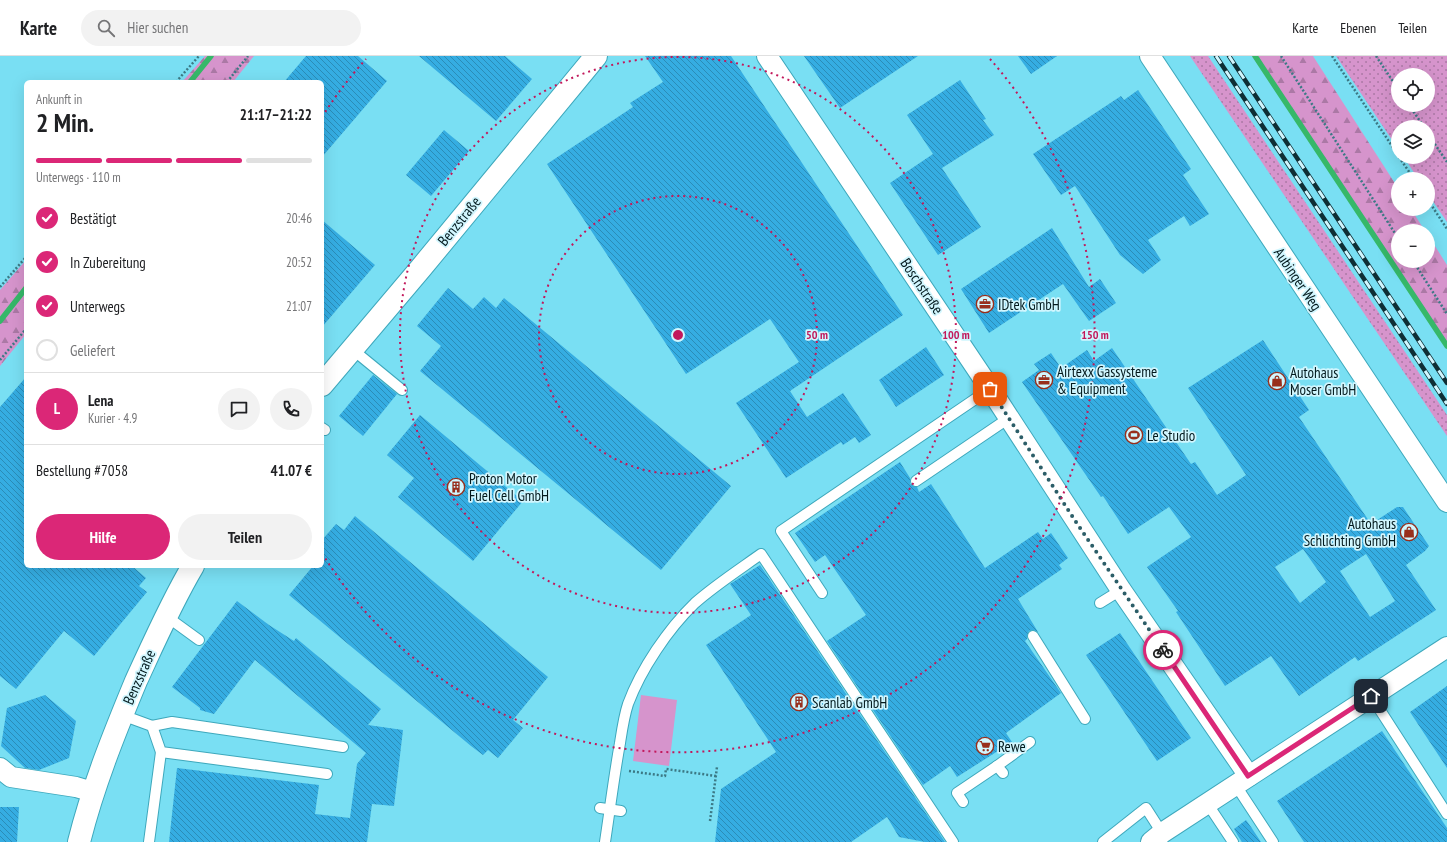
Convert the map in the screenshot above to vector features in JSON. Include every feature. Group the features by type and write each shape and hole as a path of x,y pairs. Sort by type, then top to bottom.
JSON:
{"street":[{"name":"Benzstraße","path":"324,383 596,56"},
{"name":"Boschstraße","path":"768,56 1010,418 1025,451 1050,490 1121,590 1242,780"},
{"name":"Aubinger Weg","path":"1150,56 1447,502"},
{"name":"Benzstraße","path":"79,842 93,792 122,715 166,616 192,568"},
{"path":"1156,837 1447,647"},
{"path":"0,768 11,777 76,786 93,792"}],"lane":[{"path":"352,349 402,390"},
{"path":"822,593 780,531 990,389"},
{"path":"916,481 1010,418"},
{"path":"605,842 605,809 628,704 643,671 681,619 696,603 761,554 952,842"},
{"path":"1100,603 1121,590"},
{"path":"166,616 200,640"},
{"path":"1032,636 1085,719"},
{"path":"1371,696 1447,814"},
{"path":"122,715 152,726 172,722 343,747"},
{"path":"149,842 162,752 152,726"},
{"path":"963,802 957,793 1000,769 1030,742"},
{"path":"162,752 327,774"},
{"path":"1242,780 1274,842"},
{"path":"1207,803 1233,842"},
{"path":"1103,842 1146,808 1156,837"},
{"path":"605,809 621,811"}],"path":[{"path":"178,80 199,56"},
{"path":"229,80 248,56"},
{"path":"1281,56 1391,227"},
{"path":"1332,56 1391,144"},
{"path":"1376,56 1391,78"},
{"path":"1435,144 1447,162"},
{"path":"1435,211 1447,229"},
{"path":"0,287 24,259"},
{"path":"1417,268 1447,314"},
{"path":"0,360 24,330"},
{"path":"710,821 717,767"},
{"path":"615,768 665,776 666,769 716,776"}],"green space":[{"path":"205,56 254,56 235,80 184,80"},
{"path":"1190,56 1208,56 1447,415 1447,436"},
{"path":"1252,56 1313,56 1391,177 1391,216 1415,216 1421,224 1391,224 1391,263"},
{"path":"1336,56 1447,56 1447,222 1435,204 1435,172 1414,172 1408,164 1435,164 1435,120 1391,120 1391,138"},
{"path":"1435,246 1447,265 1447,347 1394,268 1435,268"},
{"path":"24,262 24,336 0,366 0,290"},
{"path":"641,695 677,700 669,766 633,761"}],"building":[{"path":"306,56 358,56 387,81 324,155 324,80 286,80"},
{"path":"419,56 505,56 532,79 496,121"},
{"path":"645,56 731,56 903,315 790,391 807,417 843,393 871,435 859,443 855,437 843,445 841,442 786,478 736,403 799,362 770,319 686,374 547,164 633,107 630,103 663,82"},
{"path":"804,56 918,56 840,108"},
{"path":"1018,56 1057,56 1031,74"},
{"path":"960,80 986,119 983,120 994,135 942,168 981,227 938,255 890,183 933,154 907,115"},
{"path":"1138,90 1191,169 1183,175 1209,214 1190,226 1184,216 1148,240 1161,260 1143,274 1120,255 1075,186 1061,195 1033,154 1121,96 1124,100"},
{"path":"444,130 469,151 431,196 406,175"},
{"path":"324,222 375,265 324,325"},
{"path":"1052,228 1089,287 1100,279 1116,303 1089,321 1063,284 989,333 961,289"},
{"path":"448,288 473,309 484,297 496,308 504,298 731,486 661,570 420,371 441,346 417,326"},
{"path":"1263,340 1309,410 1299,417 1371,524 1397,507 1403,507 1429,546 1425,551 1406,565 1436,610 1358,661 1355,657 1299,696 1271,656 1225,686 1176,612 1178,611 1147,567 1191,537 1169,507 1128,534 1103,496 1101,497 1022,382 1039,370 1034,364 1051,353 1061,368 1087,350 1094,361 1112,348 1191,464 1195,462 1217,495 1246,475 1188,388","holes":["1303,549 1326,582 1300,603 1275,567","1366,554 1395,601 1370,617 1340,571"]},
{"path":"926,347 944,375 896,407 879,380"},
{"path":"373,375 397,394 363,436 339,416"},
{"path":"24,379 24,568 134,568 146,578 139,586 147,592 94,656 64,631 16,689 0,676 0,407"},
{"name":"Proton Motor Fuel Cell GmbH","path":"420,415 523,501 473,561 398,497 414,478 387,455"},
{"path":"900,462 910,478 910,484 917,487 919,492 931,484 985,568 1038,532 1043,539 1051,533 1068,558 1059,565 1062,569 1018,599 1038,632 1033,630 1029,631 1025,641 1061,693 1006,733 1012,742 957,777 950,766 923,785 827,641 866,615 825,555 815,562 795,533"},
{"path":"355,516 548,677 513,720 523,728 498,758 488,750 483,755 471,746 289,595 311,568 324,568 324,538 336,524 344,530"},
{"name":"Scanlab GmbH","path":"760,565 945,842 925,842 899,837 887,817 851,842 715,842 721,789 776,752 706,645 751,615 730,584"},
{"path":"237,601 269,625 294,641 296,638 381,709 368,725 403,730 394,806 372,804 367,842 169,842 177,768 319,785 315,814 350,818 357,764 366,753 255,660 214,714 200,710 200,708 172,687"},
{"path":"1120,633 1191,738 1157,761 1086,655"},
{"path":"1447,686 1447,768 1410,712"},
{"path":"45,695 76,721 69,758 39,770 25,768 1,746 7,708"},
{"path":"1382,731 1447,828 1447,842 1304,842 1277,801"},
{"path":"0,807 19,807 17,842 0,842"},
{"path":"1246,820 1261,842 1242,842 1234,829"}],"waterway":[{"path":"192,80 211,56"},
{"path":"1255,56 1447,346"},
{"path":"0,321 24,291"}],"railway":[{"path":"1216,56 1447,404"},
{"path":"1229,56 1447,383"}],"way so far":[{"path":"990,389 1121,590 1163,650"}],"place":[{"name":"IDtek GmbH","path":"985,304"},
{"name":"Airtexx Gassysteme & Equipment","path":"1044,380"},
{"name":"Autohaus Moser GmbH","path":"1277,381"},
{"name":"Le Studio","path":"1134,435"},
{"name":"Proton Motor Fuel Cell GmbH","path":"456,487"},
{"name":"Autohaus Schlichting GmbH","path":"1409,532"},
{"name":"Scanlab GmbH","path":"799,702"},
{"name":"Rewe","path":"985,746"}],"route":[{"path":"1163,650 1248,776 1371,696"}]}
